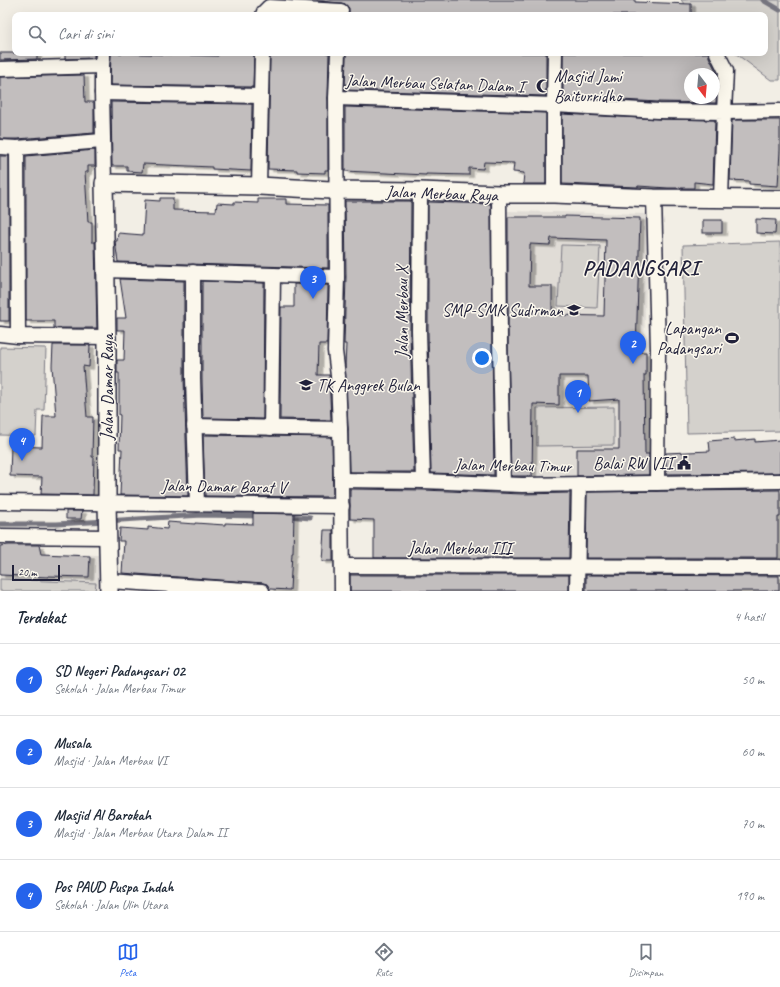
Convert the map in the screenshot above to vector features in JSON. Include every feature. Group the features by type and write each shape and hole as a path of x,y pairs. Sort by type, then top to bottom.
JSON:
{"street":[{"path":"266,11 341,9"},
{"path":"259,186 262,56"},
{"path":"338,56 336,98 337,277 335,351 338,376 340,429 342,591"},
{"path":"554,194 555,56"},
{"path":"718,56 726,71 722,198"},
{"path":"0,69 102,60 102,141 104,183"},
{"path":"102,93 261,96"},
{"name":"Jalan Merbau Selatan Dalam I","path":"336,98 554,105 659,111 780,111"},
{"path":"0,148 102,141"},
{"path":"17,148 18,336"},
{"name":"Jalan Merbau Raya","path":"104,183 259,186 337,190 499,194 554,194 654,198 780,198"},
{"name":"Jalan Damar Raya","path":"104,183 109,586"},
{"name":"Jalan Merbau X","path":"420,191 419,330 423,481"},
{"path":"499,194 503,484"},
{"path":"654,198 658,349 657,483"},
{"path":"105,270 337,277"},
{"path":"193,272 193,379 197,504"},
{"path":"271,428 273,275"},
{"path":"0,334 18,336 107,336"},
{"path":"194,426 340,429"},
{"name":"Jalan Merbau Timur","path":"341,480 423,481 522,485 780,481"},
{"path":"577,591 579,484"},
{"path":"0,502 107,521"},
{"name":"Jalan Damar Barat V","path":"107,521 197,504 342,506"},
{"path":"0,536 107,521"},
{"name":"Jalan Merbau III","path":"342,566 780,567"},
{"path":"109,586 262,591"}],"shaded area":[{"path":"681,0 780,0 780,80 771,80 739,56 768,56 768,12 691,12"},
{"name":"SMP-SMK Sudirman","path":"503,211 648,214 644,348 502,347"},
{"name":"Lapangan Padangsari","path":"780,242 780,431 687,433 683,245"},
{"path":"561,245 600,246 597,308 558,306"},
{"path":"0,347 46,348 44,410 37,410 36,436 0,435"},
{"path":"501,350 654,350 653,479 504,476"},
{"path":"614,407 614,445 537,446 537,408"},
{"path":"0,551 98,555 99,591 0,591"},
{"path":"0,579 96,583 95,591 0,591"}],"building":[{"path":"635,0 635,2 691,4 691,12 349,12 349,8 345,4 317,1"},
{"path":"0,53 12,53 12,56 37,56 37,59 0,60"},
{"path":"65,56 94,56 94,58 65,59"},
{"path":"111,56 254,56 253,87 110,85"},
{"path":"270,56 329,56 328,170 325,170 325,173 268,169"},
{"path":"346,56 546,56 546,96 345,90"},
{"path":"563,56 709,56 714,68 684,68 684,102 563,97"},
{"path":"84,75 85,102 94,102 94,133 0,139 0,77"},
{"path":"111,102 252,104 251,171 212,169 212,167 143,164 142,172 127,171 127,166 112,166"},
{"path":"345,107 546,113 546,184 523,184 524,173 513,172 514,163 484,162 483,169 469,168 469,175 426,175 345,171"},
{"path":"562,114 715,120 713,184 694,182 694,188 668,188 562,184"},
{"path":"732,120 780,120 778,186 749,184 749,181 730,180"},
{"path":"95,150 95,166 88,166 88,172 85,172 88,222 92,222 92,242 95,242 97,328 54,328 54,321 26,321 26,156"},
{"path":"0,156 9,156 9,321 0,321"},
{"path":"160,198 173,198 173,210 216,211 217,203 258,203 258,199 286,199 286,204 328,205 328,268 118,262 115,241 117,241 118,233 143,235 145,200 160,201"},
{"path":"345,201 411,201 410,330 414,472 349,472 345,367 346,344 344,344 346,277"},
{"path":"428,202 491,204 494,475 431,473 428,330"},
{"path":"508,217 640,218 636,352 646,352 646,375 644,375 645,454 649,454 649,475 577,476 577,449 619,449 619,399 589,401 588,376 559,376 559,405 533,404 532,476 511,476 508,343","holes":["551,238 606,240 604,316 552,315 552,286 529,286 530,244 550,245"]},
{"path":"756,219 776,220 775,234 756,233"},
{"path":"703,220 722,220 722,233 703,233"},
{"path":"120,279 184,281 184,379 188,496 120,495 122,449 119,449 120,415 119,373 117,373 117,360 124,360 125,330 117,330 117,318 126,318"},
{"path":"202,281 264,283 263,419 203,418"},
{"path":"294,284 328,285 327,344 319,344 318,375 329,375 331,420 280,419 281,307 294,307"},
{"path":"53,345 90,345 89,367 83,366 87,417 93,417 93,495 41,494 42,477 10,476 11,446 42,447 43,416 56,416 52,366"},
{"path":"203,435 332,437 333,497 205,496"},
{"path":"734,439 734,441 755,439 755,442 780,440 780,473 666,474 666,453 710,451 709,441"},
{"path":"350,489 522,494 570,493 569,558 374,558 374,520 350,519"},
{"path":"780,490 780,517 778,517 778,558 586,558 587,492"},
{"path":"66,511 82,511 81,519 66,519"},
{"path":"253,513 294,514 290,590 270,589 267,584 263,583 122,573 124,541 119,541 120,528 148,530 148,527 167,529 168,522 225,525 225,523 253,524"},
{"path":"324,530 333,530 333,561 322,561"},
{"path":"39,545 41,554 90,556 89,577 0,575 0,546"},
{"path":"350,575 569,575 569,591 350,591"},
{"path":"586,575 779,576 779,591 586,591"}],"waterway":[{"path":"763,0 780,10"},
{"path":"0,524 57,524 202,515 259,516"},
{"path":"289,516 310,518"}],"place":[{"name":"Masjid Jami Baiturridho","path":"543,86"},
{"name":"Masjid Al Barokah","path":"313,299"},
{"name":"SMP-SMK Sudirman","path":"574,310"},
{"name":"Lapangan Padangsari","path":"732,338"},
{"name":"Musala","path":"633,364"},
{"name":"TK Anggrek Bulan","path":"306,385"},
{"name":"SD Negeri Padangsari 02","path":"578,413"},
{"name":"Pos PAUD Puspa Indah","path":"22,461"},
{"name":"Balai RW VII","path":"684,463"}],"district":[{"name":"PADANGSARI","path":"641,268"}]}
